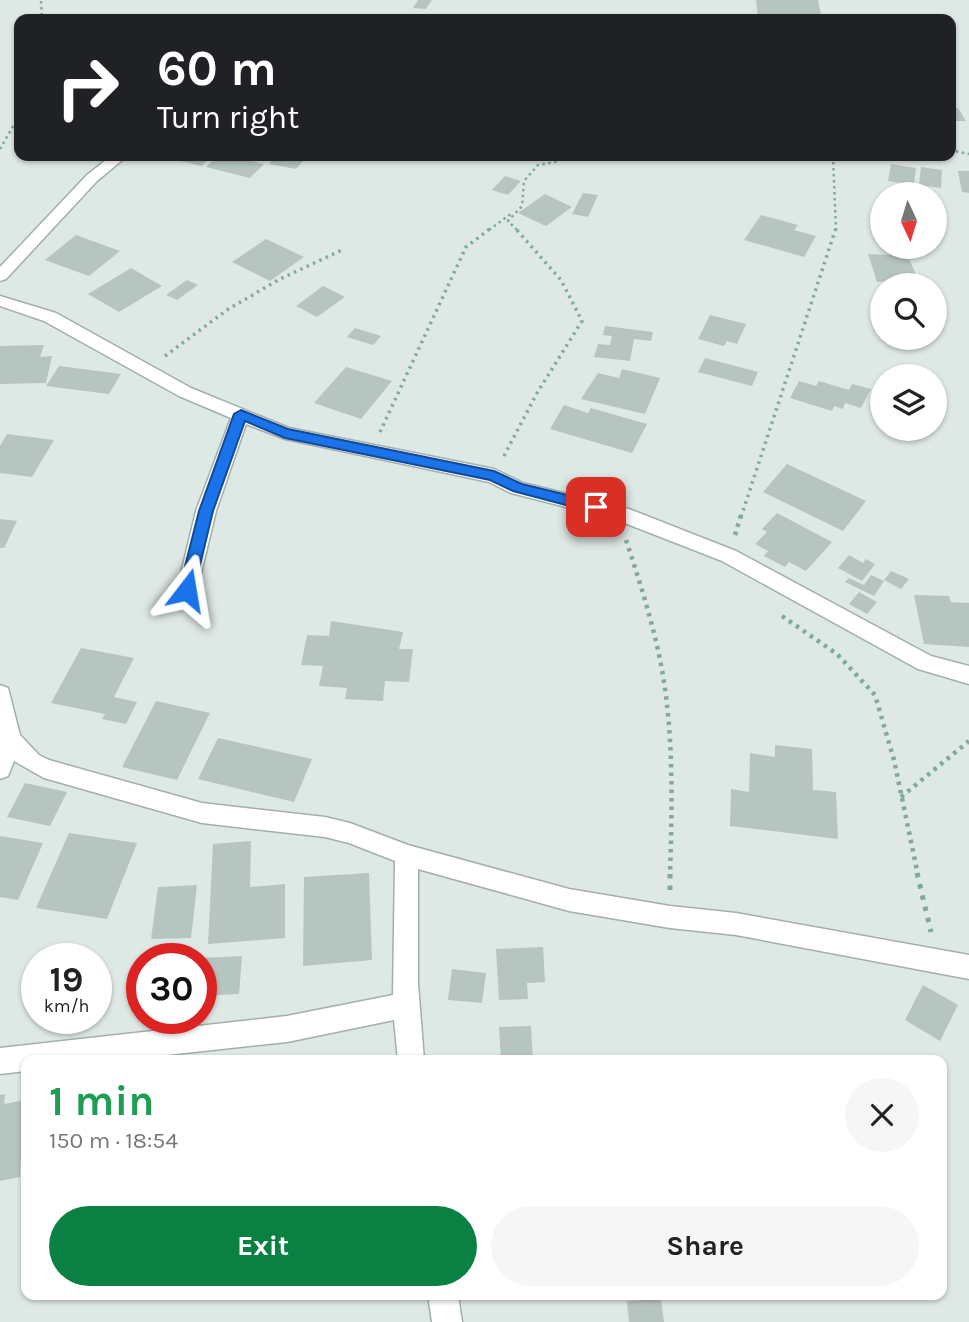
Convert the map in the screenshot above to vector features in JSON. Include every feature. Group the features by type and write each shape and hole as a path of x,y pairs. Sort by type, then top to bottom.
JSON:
{"street":[{"path":"0,276 92,178 114,161"},
{"path":"0,301 50,317 148,369 185,392 285,433 494,476 518,488 622,514 729,556 925,663 969,675"},
{"path":"187,590 206,511 241,414"},
{"path":"0,694 9,741 29,761 58,772 202,813 325,827 407,855 569,900 670,917 736,924 969,967"},
{"path":"0,768 9,741"},
{"path":"407,855 403,936 404,1005 410,1055"},
{"path":"54,1055 287,1029 404,1005"},
{"path":"0,1061 21,1059"},
{"path":"444,1300 447,1322"}],"path":[{"path":"0,149 14,125"},
{"path":"494,476 537,393 582,321 577,303 539,251 508,221 522,206 524,181 538,165 556,161"},
{"path":"729,556 780,393 836,229 833,161"},
{"path":"370,452 466,247 522,206"},
{"path":"148,369 227,310 278,280 344,249"},
{"path":"636,541 624,536 650,613 665,691 672,828 670,917"},
{"path":"774,611 837,654 875,695 894,760 900,798 939,963"},
{"path":"900,798 969,741"}],"building":[{"path":"418,0 432,0 426,9 413,8"},
{"path":"756,0 818,0 821,14 757,14"},
{"path":"956,108 958,108 966,121 956,121"},
{"path":"180,161 206,161 202,166"},
{"path":"212,161 252,161 264,164 250,178 206,167"},
{"path":"272,161 303,161 296,169 269,164"},
{"path":"891,164 916,168 914,182 888,181"},
{"path":"921,167 942,170 941,182 919,182"},
{"path":"958,171 969,171 969,193 962,192"},
{"path":"505,176 521,181 508,195 492,190"},
{"path":"583,193 598,195 588,217 572,214"},
{"path":"545,194 572,207 546,226 518,213"},
{"path":"761,215 798,225 794,230 816,236 804,257 744,240"},
{"path":"76,235 120,251 89,276 45,260"},
{"path":"266,239 304,257 270,281 232,262"},
{"path":"868,254 870,259 909,259 915,273 874,273"},
{"path":"131,268 162,286 119,312 88,294"},
{"path":"187,280 198,285 177,300 166,295"},
{"path":"323,286 345,297 317,317 296,306"},
{"path":"710,315 746,324 737,344 727,341 724,346 698,339"},
{"path":"605,326 653,332 651,341 634,339 630,361 594,357 598,344 610,345 612,336 603,335"},
{"path":"355,328 381,336 373,345 347,337"},
{"path":"44,345 40,357 52,356 46,383 0,384 0,346"},
{"path":"705,358 758,372 752,386 698,372"},
{"path":"59,366 121,374 109,394 46,386"},
{"path":"346,367 392,381 361,419 314,403"},
{"path":"622,369 660,378 645,414 581,399 598,373 619,378"},
{"path":"799,381 816,386 819,381 849,390 852,384 870,389 861,408 845,403 843,409 834,406 832,411 790,398"},
{"path":"564,405 588,413 591,408 647,424 632,453 550,429"},
{"path":"7,434 54,440 32,477 0,473 0,446"},
{"path":"787,464 866,501 843,531 763,492"},
{"path":"777,513 832,542 806,571 789,562 785,567 764,556 768,551 755,544 767,532 762,529"},
{"path":"0,519 17,521 4,548 0,548"},
{"path":"849,555 863,563 866,559 875,564 862,581 838,568"},
{"path":"891,571 909,579 901,589 884,580"},
{"path":"871,575 884,581 874,596 845,582 849,578 864,585"},
{"path":"859,592 877,602 867,614 849,604"},
{"path":"914,595 949,596 951,602 969,603 969,647 924,644"},
{"path":"331,621 403,632 399,649 413,649 409,682 385,681 383,701 345,699 347,688 319,686 323,666 301,665 307,635 329,636"},
{"path":"81,648 134,658 114,697 137,702 126,724 102,719 105,714 51,703"},
{"path":"156,701 210,713 177,780 122,767"},
{"path":"218,738 312,759 294,802 198,779"},
{"path":"775,745 812,749 813,790 836,792 838,839 730,826 731,789 749,792 750,753 775,757"},
{"path":"25,783 67,792 50,826 7,817"},
{"path":"69,833 137,843 107,919 36,908"},
{"path":"0,836 43,843 18,900 0,897"},
{"path":"251,841 250,887 285,884 285,938 208,943 213,844"},
{"path":"369,873 372,960 303,966 304,877"},
{"path":"197,885 191,938 151,939 158,887"},
{"path":"543,947 545,982 527,983 528,999 499,1000 496,949"},
{"path":"242,956 239,994 217,995 217,957"},
{"path":"452,969 486,973 482,1003 448,1000"},
{"path":"923,985 958,1005 940,1041 905,1020"},
{"path":"531,1026 533,1055 501,1055 499,1027"},
{"path":"5,1094 4,1104 21,1101 21,1158 20,1177 0,1181 0,1095"},
{"path":"661,1300 664,1322 629,1322 627,1301"}],"route":[{"path":"187,590 206,511 241,414 285,433 494,476 518,488 596,507"}]}
